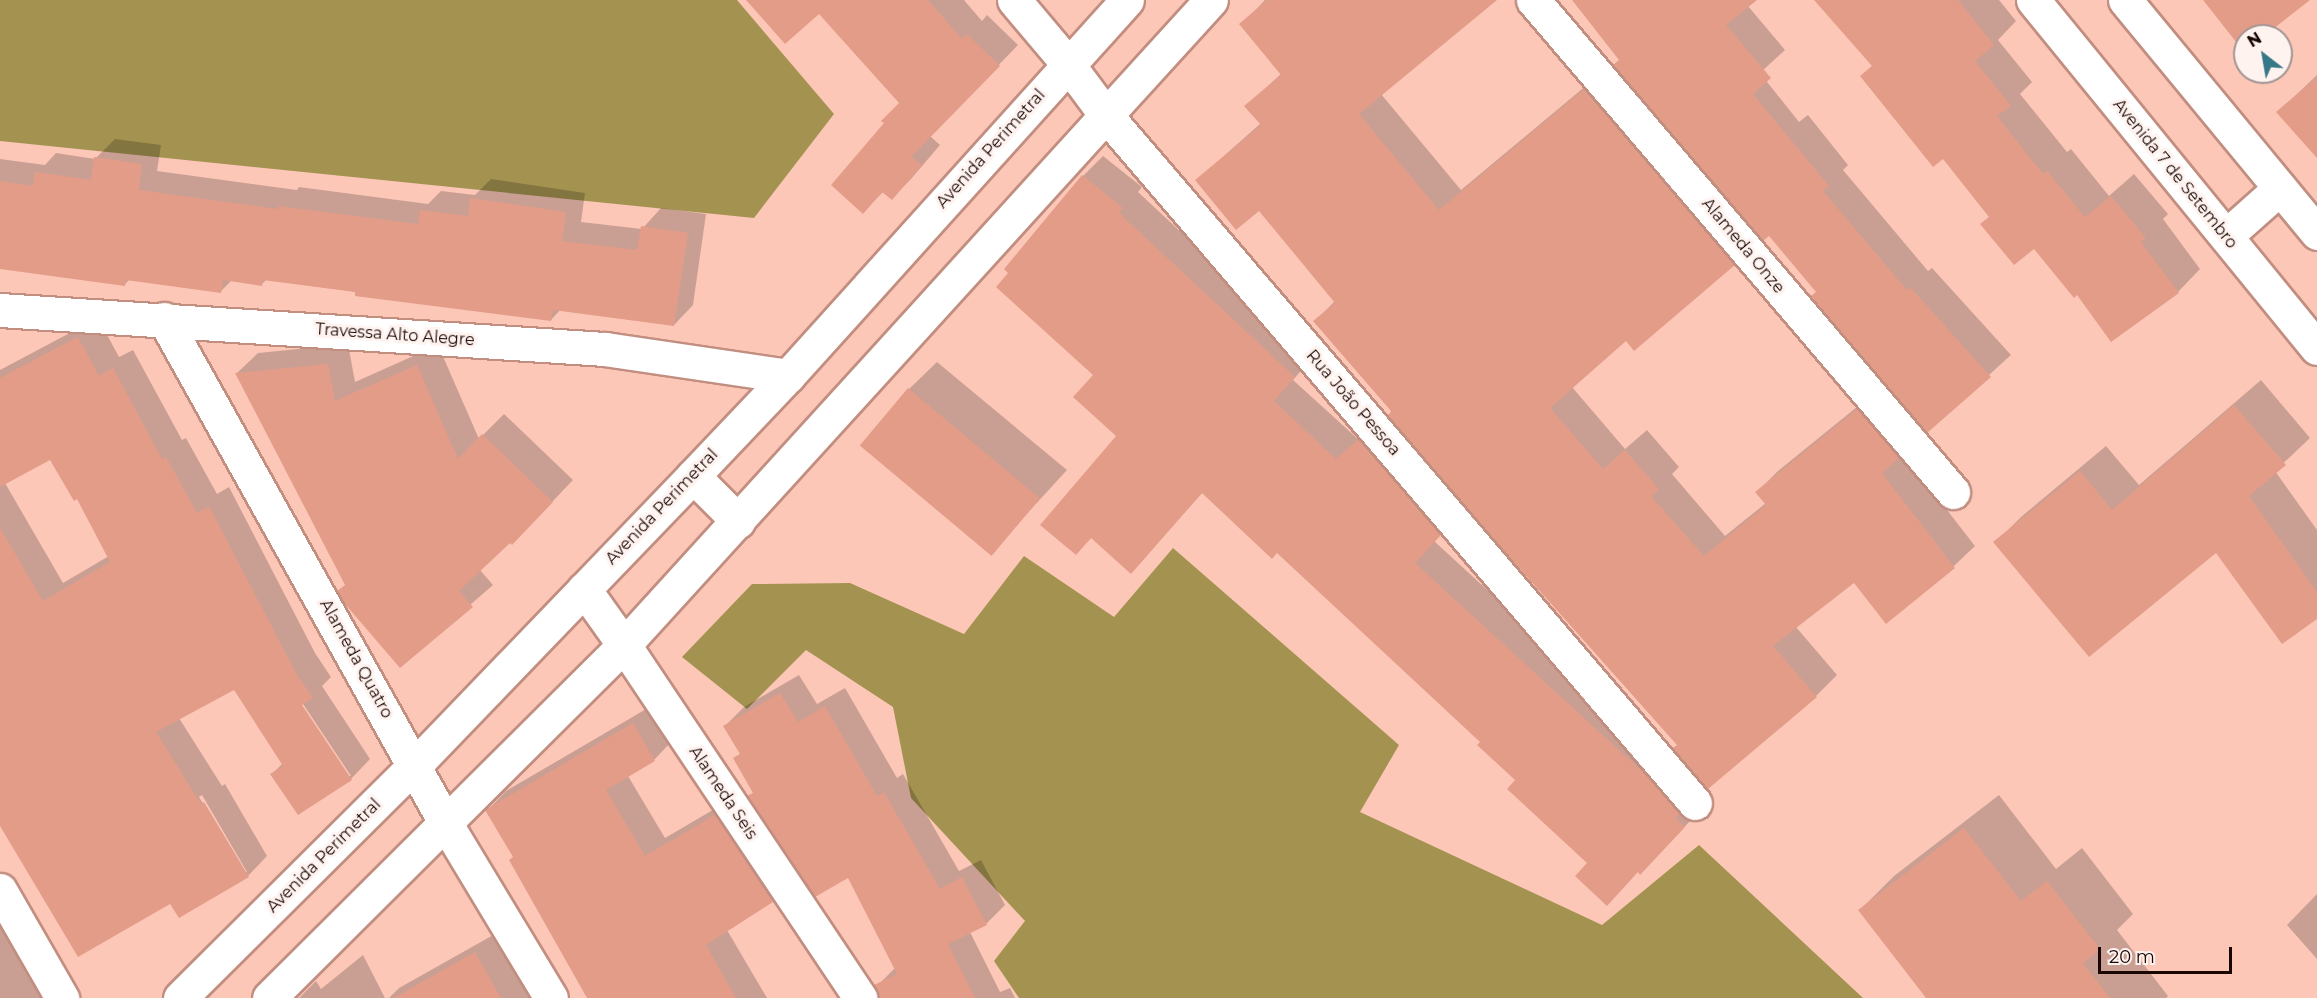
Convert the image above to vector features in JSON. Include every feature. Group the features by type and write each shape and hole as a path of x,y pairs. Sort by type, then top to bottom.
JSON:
{"street":[{"name":"Rua João Pessoa","path":"1014,0 1067,63 1105,114 1695,803"},
{"name":"Avenida Perimetral","path":"180,998 415,765 788,376 1067,63 1127,0"},
{"path":"269,998 624,645 1211,0"},
{"name":"Alameda Onze","path":"1533,0 1953,492"},
{"name":"Avenida 7 de Setembro","path":"2033,0 2317,348"},
{"path":"2125,0 2317,233"},
{"path":"2226,236 2280,188"},
{"name":"Travessa Alto Alegre","path":"0,310 605,349 788,376"},
{"name":"Alameda Quatro","path":"164,319 446,824 551,998"},
{"path":"693,476 738,521"},
{"name":"Alameda Seis","path":"584,589 624,645 860,998"},
{"path":"0,890 62,998"}],"shaded area":[{"path":"0,0 737,0 834,114 754,218 0,141"},
{"path":"1173,548 1399,745 1360,812 1602,925 1699,845 1863,998 1019,998 994,961 1025,921 911,798 893,707 806,650 747,709 682,657 752,584 850,583 964,634 1024,556 1114,617"}],"building":[{"path":"746,0 928,0 962,39 967,34 1000,66 911,157 922,165 892,200 882,192 863,214 831,185 884,123 881,121 899,103 819,14 785,44"},
{"path":"1267,0 1497,0 1359,114 1439,210 1584,89 1735,265 1634,351 1626,341 1550,408 1603,469 1625,450 1659,489 1651,496 1704,556 1766,505 1755,492 1857,409 1899,458 1882,473 1955,568 1886,624 1854,583 1773,646 1817,697 1708,789 1673,748 1677,745 1496,542 1388,416 1391,411 1313,321 1335,303 1259,211 1236,230 1195,180 1261,125 1244,106 1281,75 1239,24"},
{"path":"1572,0 1757,0 1726,25 1771,78 1753,94 1829,186 1823,191 1907,290 1910,287 1991,377 1927,433 1811,296 1816,292 1769,236 1763,241 1613,65 1619,60"},
{"path":"1814,0 1958,0 1994,45 1975,61 2011,106 1997,116 2043,174 2047,171 2085,217 2111,196 2146,238 2141,242 2179,293 2111,342 2077,295 2074,298 2034,249 2014,265 1980,224 1989,217 1943,159 1933,167 1860,76 1872,66"},
{"path":"2203,0 2310,0 2279,24 2233,24 2233,38"},
{"path":"2317,77 2317,158 2276,112"},
{"path":"94,157 142,164 139,190 278,209 278,206 418,224 420,210 468,216 470,198 566,212 562,241 637,250 641,226 688,233 674,326 553,310 551,321 355,296 355,292 263,280 262,286 223,280 221,293 126,280 125,286 0,269 0,181 33,186 35,172 91,180"},
{"path":"1082,175 1123,208 1119,213 1295,377 1274,401 1336,459 1359,439 1441,535 1415,563 1646,775 1680,814 1675,818 1685,827 1640,875 1638,872 1607,906 1575,876 1587,863 1507,789 1515,780 1477,745 1480,742 1277,553 1272,559 1202,493 1131,574 1091,538 1076,555 1040,525 1116,436 1073,397 1093,375 996,287 1008,273 1004,269"},
{"path":"78,337 99,376 113,368 162,459 166,457 197,513 209,506 296,673 313,698 302,705 352,780 298,815 270,774 283,766 234,690 156,732 201,804 204,802 249,877 179,918 170,904 78,957 0,826 0,528 43,601 110,562 77,499 74,501 50,460 0,487 0,378"},
{"path":"328,364 335,401 417,365 458,459 482,434 553,502 512,545 510,543 459,591 473,607 400,668 345,604 337,591 345,585 235,373"},
{"path":"908,388 1040,499 992,556 860,445"},
{"path":"2234,405 2286,465 2249,496 2317,592 2317,619 2282,644 2216,553 2089,657 1993,542 2080,471 2112,510"},
{"path":"780,693 798,722 825,706 877,796 884,792 940,889 962,877 987,925 948,944 975,998 879,998 874,985 897,974 848,878 815,897 747,796 753,793 733,758 740,754 723,726"},
{"path":"633,723 655,761 606,790 645,856 715,815 773,902 706,945 736,998 587,998 509,860 513,857 485,810"},
{"path":"1964,828 2021,901 2047,881 2100,949 2083,963 2110,998 1926,998 1858,910"},
{"path":"475,952 501,998 394,998"}]}
